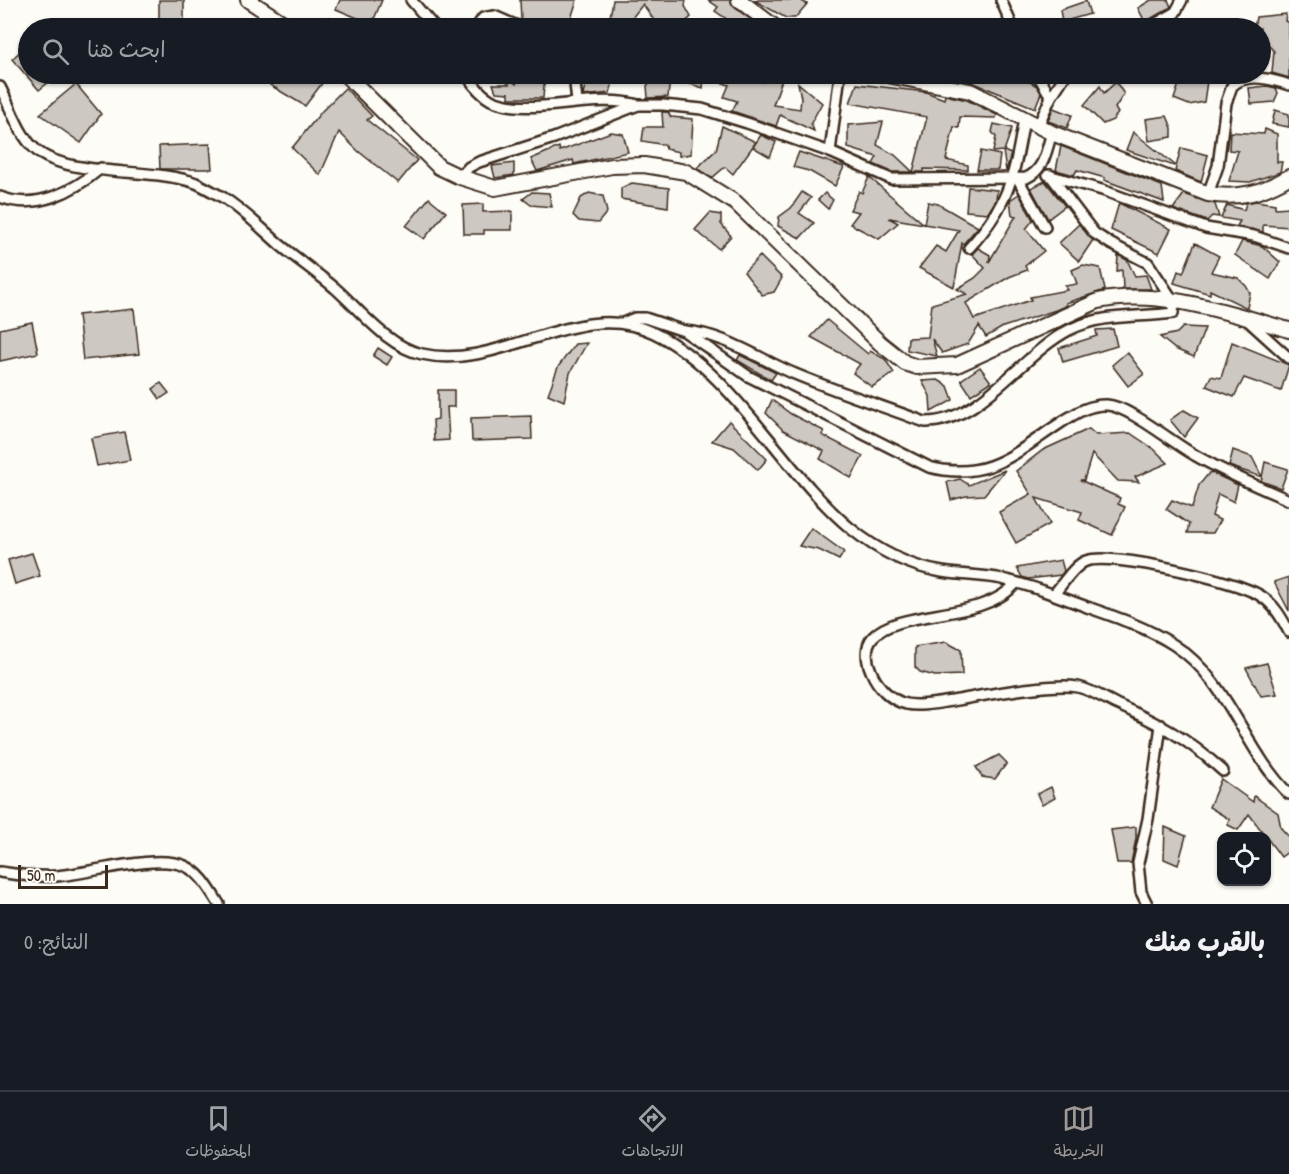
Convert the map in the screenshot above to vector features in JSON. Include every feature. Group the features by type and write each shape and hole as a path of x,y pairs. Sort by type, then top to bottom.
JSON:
{"street":[{"path":"248,0 276,18"},
{"path":"411,0 426,18"},
{"path":"739,0 763,18"},
{"path":"1000,0 1008,18"},
{"path":"1166,18 1175,13 1182,0"},
{"path":"483,18 494,16 499,18"},
{"path":"1271,80 1289,85"},
{"path":"355,84 428,157 448,173 495,188 612,166 644,165 686,172 736,203 880,343 905,363 917,367 957,366 1098,301 1135,296 1245,317 1289,330"},
{"path":"475,84 485,96 514,106 617,100 638,105 681,105 702,109 830,152 891,179 1015,180 1038,172 1102,190 1206,228 1254,237 1289,248"},
{"path":"575,84 576,102"},
{"path":"830,152 839,84"},
{"path":"931,84 970,92 1052,133 1208,194 1231,197 1253,195 1289,177"},
{"path":"1043,84 1051,97"},
{"path":"1038,126 1059,84"},
{"path":"1208,194 1218,166 1226,103 1232,86 1235,84"},
{"path":"0,87 34,149 49,160 195,182 224,199 331,285 374,325 418,354 462,356 482,353 573,327 623,323 635,318 660,320 684,331 748,376 795,398 918,463 945,471 974,470 1008,459 1081,411 1108,405 1128,411 1198,457 1289,500"},
{"path":"460,177 469,167 478,162 554,138 638,105"},
{"path":"969,248 994,219 1015,180 1024,119"},
{"path":"1038,172 1052,133"},
{"path":"0,197 11,201 50,198 86,181 101,168"},
{"path":"684,331 708,333 836,390 925,422 938,422 953,417 987,396 1048,341 1071,329 1105,318 1171,314 1175,311 1174,302 1149,263 1111,244 1095,232 1050,175"},
{"path":"1015,180 1045,227"},
{"path":"1245,317 1289,358"},
{"path":"623,323 659,335 702,366 803,479 851,528 899,560 923,568 1016,583 1054,594 1110,614 1162,638 1199,664 1239,723 1260,761 1289,794"},
{"path":"702,366 714,353"},
{"path":"1054,594 1083,561 1098,558 1120,560 1189,573 1248,589 1272,605 1289,632"},
{"path":"1016,583 992,600 972,608 894,625 878,633 868,646 867,656 871,672 879,687 894,698 915,705 1069,686 1089,691 1185,738 1223,771"},
{"path":"1147,904 1141,892 1138,863 1148,819 1161,725"},
{"path":"0,872 55,876 126,866 169,863 186,866 202,879 219,904"}],"building":[{"path":"159,0 184,0 184,18 159,18"},
{"path":"340,0 382,0 374,18 358,18 336,9"},
{"path":"520,0 577,0 571,18 521,18"},
{"path":"613,0 686,0 685,6 691,17 652,18 643,4 632,18 610,17"},
{"path":"708,0 730,0 734,7 749,18 725,18 715,11 718,7"},
{"path":"754,0 800,0 807,4 795,18 786,18"},
{"path":"1151,0 1168,0 1171,7 1152,18 1143,18 1138,8"},
{"path":"1086,1 1090,14 1076,18 1061,18 1060,10"},
{"path":"1286,14 1285,21 1289,23 1289,78 1272,73 1274,51 1271,48 1271,18 1256,17"},
{"path":"18,53 18,66 12,59"},
{"path":"34,84 46,84 39,90"},
{"path":"76,84 101,114 81,143 40,114"},
{"path":"271,84 322,84 305,106"},
{"path":"493,84 544,84 543,98 509,98 509,93 496,92"},
{"path":"585,84 612,84 610,93 583,96"},
{"path":"648,84 669,84 668,97 648,98"},
{"path":"690,84 703,84 703,88"},
{"path":"726,84 780,84 773,105 800,109 799,84 822,103 811,123 814,131 780,115 776,126 732,111 737,101 724,97 729,85"},
{"path":"857,84 926,92 944,99 945,95 967,100 997,115 996,118 960,117 959,128 954,127 946,160 968,165 968,170 924,169 924,172 913,172 927,117 850,103"},
{"path":"976,84 1034,84 1041,93 1035,108"},
{"path":"1114,84 1117,84 1124,94 1115,108 1118,113 1113,120 1103,124 1084,105 1100,86 1104,93"},
{"path":"1179,84 1207,84 1204,102 1189,105 1174,99"},
{"path":"1267,86 1276,88 1278,93 1274,102 1251,104 1249,88"},
{"path":"345,88 372,116 367,120 417,160 398,183 358,151 339,132 320,175 292,148 322,111"},
{"path":"1053,108 1072,115 1067,128 1048,121"},
{"path":"1275,110 1289,114 1289,127 1272,124"},
{"path":"662,112 668,112 671,117 693,119 691,154 679,156 679,152 666,149 665,145 642,141 644,127 663,127"},
{"path":"1167,116 1172,128 1172,137 1149,141 1146,119"},
{"path":"883,122 877,145 895,155 913,172 892,172 873,164 877,157 848,148 848,125"},
{"path":"994,124 1012,128 1004,151 1011,154 1006,171 1003,151 993,152 996,137 992,132"},
{"path":"722,126 756,142 733,174 725,167 712,178 697,168 716,150"},
{"path":"1265,129 1277,134 1277,162 1282,162 1280,172 1250,182 1229,181 1238,151 1229,150 1230,132 1264,134"},
{"path":"611,132 623,134 628,152 574,164 573,160 537,171 531,159 559,147 560,151"},
{"path":"1133,132 1175,165 1126,150"},
{"path":"761,135 776,142 770,157 753,147"},
{"path":"210,144 212,169 160,169 159,146"},
{"path":"1061,146 1162,186 1164,202 1104,180 1105,178 1077,170 1074,175 1056,170"},
{"path":"1181,148 1208,155 1201,182 1175,171"},
{"path":"981,151 1000,155 998,170 977,170"},
{"path":"799,152 844,167 835,186 809,171 793,167"},
{"path":"514,163 514,175 495,178 492,166"},
{"path":"869,177 924,224 889,218 898,223 879,239 850,224 859,212 850,210 859,191 862,193"},
{"path":"1045,181 1065,206 1048,219 1031,188"},
{"path":"632,183 669,188 668,207 621,199 621,188"},
{"path":"968,187 997,190 996,200 988,213 966,211"},
{"path":"532,192 549,193 552,207 531,205 523,199"},
{"path":"802,192 811,198 799,213 814,223 800,238 778,226 779,217 791,208"},
{"path":"589,193 603,196 607,212 598,223 579,221 573,215 581,198"},
{"path":"825,193 833,200 828,209 818,200"},
{"path":"1019,194 1033,220 1026,229 1044,251 1025,266 1027,270 1009,277 966,303 974,319 1031,300 1030,297 1067,290 1065,286 1077,284 1072,270 1083,265 1100,268 1105,290 1066,303 1067,305 1056,310 1003,327 986,337 979,326 968,344 942,353 932,339 937,356 907,350 908,338 928,337 932,304 967,294 957,289 975,278 985,268 972,254 978,248 990,255 989,262 1016,216 1012,215 1010,200"},
{"path":"1184,194 1215,204 1219,217 1212,216 1207,221 1173,209"},
{"path":"429,198 446,212 424,239 406,226"},
{"path":"1256,201 1275,204 1275,208 1289,207 1289,227 1263,225 1263,232 1237,226 1240,221 1221,218 1227,205 1244,210 1246,203"},
{"path":"928,202 938,204 978,227 962,243 954,287 919,268 936,246 946,252 959,230 924,224"},
{"path":"1119,203 1171,229 1159,253 1111,230"},
{"path":"483,204 483,212 512,211 512,230 484,230 484,234 464,234 463,205"},
{"path":"710,213 721,215 721,224 731,236 719,249 695,230"},
{"path":"1079,224 1093,240 1079,261 1059,243"},
{"path":"1242,241 1262,246 1280,262 1270,279 1235,255"},
{"path":"1195,243 1219,256 1211,272 1238,278 1246,286 1250,293 1247,308 1210,290 1210,294 1174,283 1178,271 1183,273"},
{"path":"1118,255 1127,260 1135,276 1146,275 1151,289 1123,289 1122,270 1117,271"},
{"path":"760,256 782,278 774,292 762,295 744,272"},
{"path":"134,309 139,354 83,360 78,315"},
{"path":"827,320 868,354 870,351 885,359 894,373 872,387 853,373 860,364 811,337"},
{"path":"32,322 38,353 0,361 0,329"},
{"path":"1183,327 1205,328 1194,357 1175,349 1160,337 1177,333"},
{"path":"1113,329 1117,346 1063,362 1059,348 1097,336 1096,330"},
{"path":"1232,342 1289,365 1281,391 1244,378 1234,397 1206,386 1211,376 1221,378"},
{"path":"587,343 570,373 564,401 548,394 558,367 575,344"},
{"path":"378,348 392,357 387,365 373,356"},
{"path":"1127,352 1144,374 1128,386 1112,365"},
{"path":"740,355 776,373 771,380 737,360"},
{"path":"980,367 991,382 971,395 961,380"},
{"path":"938,380 948,386 953,400 931,412 930,396 922,381"},
{"path":"161,383 169,393 160,399 153,389"},
{"path":"438,390 454,390 454,407 447,407 449,440 434,441 433,420 438,419"},
{"path":"772,400 791,414 824,431 822,435 863,456 851,478 820,459 824,451 783,430 766,413"},
{"path":"1184,410 1198,418 1184,437 1170,420"},
{"path":"531,416 532,439 472,441 471,418"},
{"path":"729,421 767,459 758,470 734,448 712,441"},
{"path":"1089,429 1096,435 1130,433 1154,449 1168,463 1135,477 1139,482 1118,481 1092,454 1084,480 1080,480 1120,498 1118,504 1125,507 1112,535 1079,520 1082,512 1036,498 1050,524 1016,543 999,512 1031,494 1016,471 1043,450"},
{"path":"124,432 130,460 97,466 91,438"},
{"path":"1233,450 1252,457 1262,477 1229,466"},
{"path":"1265,462 1288,469 1281,488 1261,481"},
{"path":"1005,470 984,495 951,500 947,482 960,479 969,485"},
{"path":"1210,472 1238,485 1234,502 1218,494 1212,516 1220,520 1213,533 1187,533 1189,524 1166,509 1172,500 1192,508 1199,485"},
{"path":"811,528 844,552 839,560 819,550 799,546"},
{"path":"32,553 40,576 15,584 8,560"},
{"path":"1061,560 1064,571 1061,575 1028,579 1022,577 1017,568"},
{"path":"1289,577 1289,611 1274,582"},
{"path":"946,642 961,650 962,675 935,676 920,672 915,667 915,647"},
{"path":"1267,663 1277,694 1261,696 1246,668"},
{"path":"999,755 1007,763 995,779 982,777 976,767"},
{"path":"1221,779 1253,802 1254,796 1278,813 1281,828 1289,837 1289,851 1281,857 1271,844 1271,832 1262,832 1249,814 1238,830 1228,825 1229,819 1209,807"},
{"path":"1051,787 1055,798 1042,805 1037,794"},
{"path":"1136,827 1131,863 1117,863 1111,830"},
{"path":"1165,827 1186,836 1178,865 1164,859"}]}
